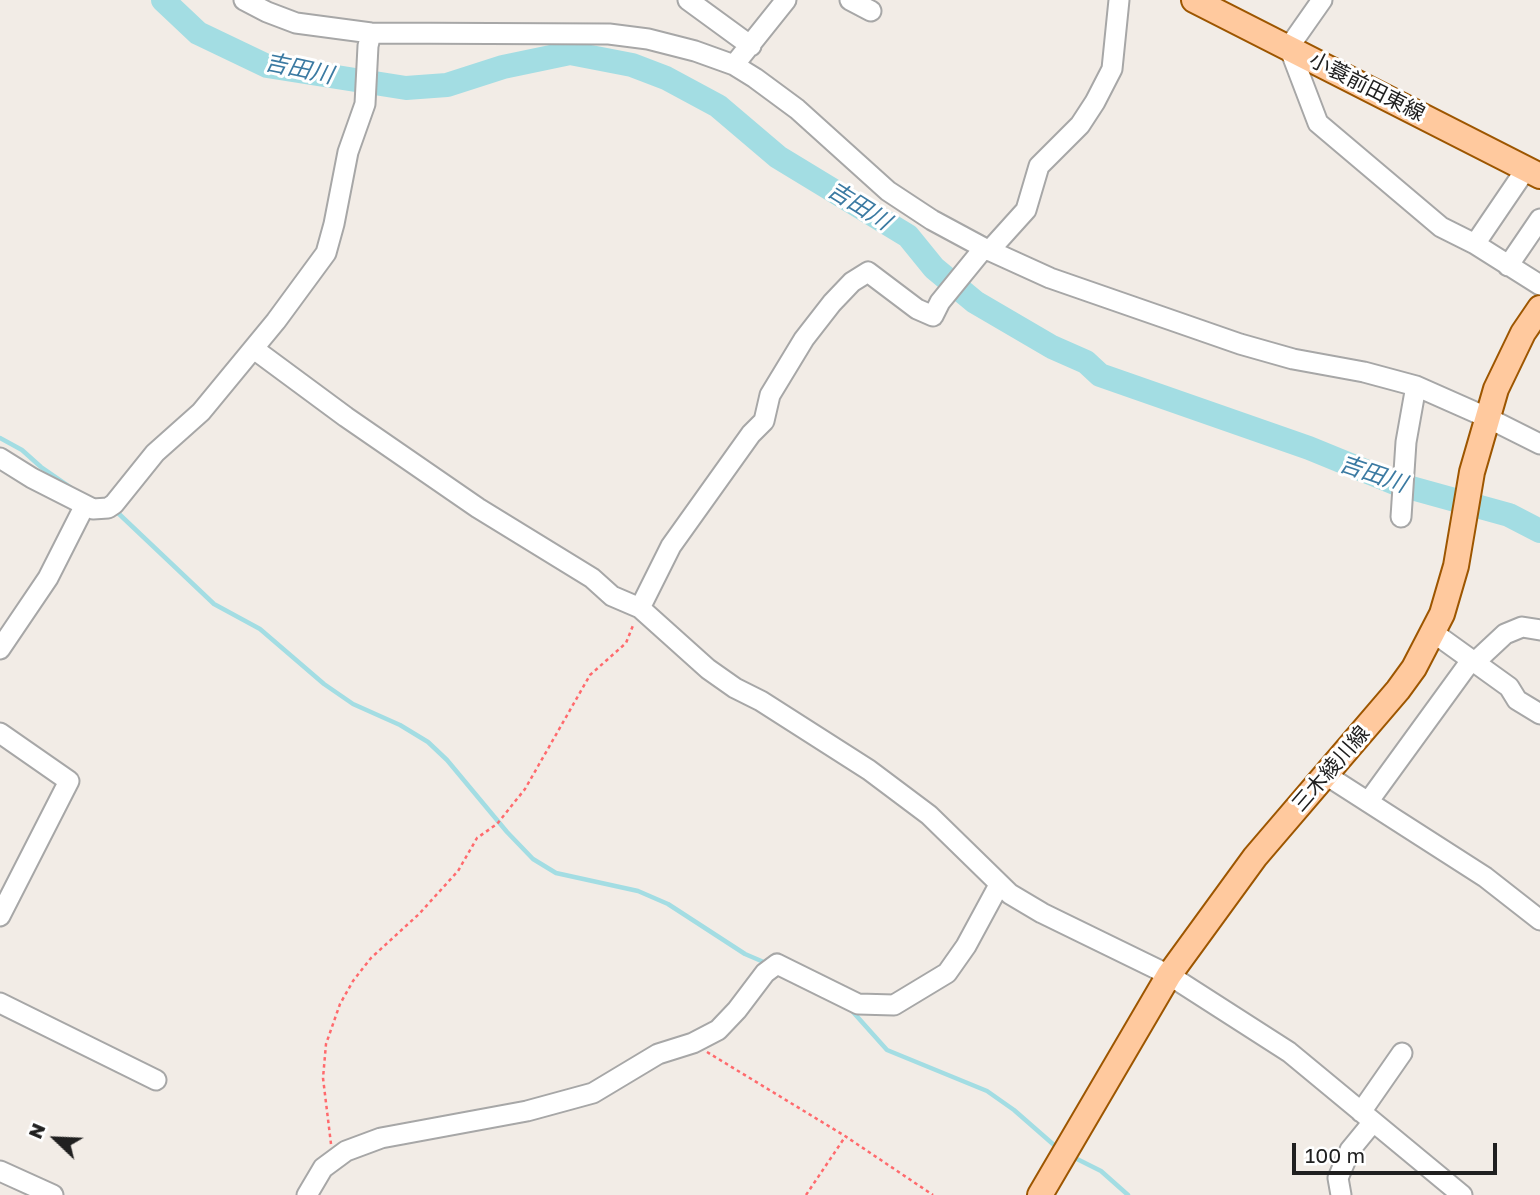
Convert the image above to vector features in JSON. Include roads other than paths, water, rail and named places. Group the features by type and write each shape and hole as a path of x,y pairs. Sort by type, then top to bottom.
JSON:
{"main road":[{"name":"小蓑前田東線","path":"1194,0 1533,173"},
{"name":"三木綾川線","path":"1040,1195 1169,975 1255,857 1398,690 1434,633 1456,566 1472,472 1486,416 1506,364 1522,333 1540,308"}],"street":[{"path":"244,0 296,23 369,39 609,34 648,39 695,51 734,65 797,109 888,191 932,220 986,249 1050,278 1240,344 1293,359 1364,372 1416,386 1486,416 1540,444"},
{"path":"688,0 751,46"},
{"path":"734,65 786,0"},
{"path":"850,0 871,11"},
{"path":"640,608 671,546 751,434 764,421 770,395 804,340 852,282 868,272 918,309 933,316 940,302 970,265 1026,210 1039,166 1080,125 1096,103 1112,68 1119,0"},
{"path":"1322,0 1289,47 1318,123 1441,227 1475,244 1540,285"},
{"path":"0,458 85,505 102,509 114,504 138,471 201,412 310,278 326,253 348,152 365,103 369,39"},
{"path":"1475,244 1533,173"},
{"path":"1508,266 1540,219"},
{"path":"254,349 346,418 478,508 592,578 611,596 640,608 708,670 869,770 929,815 999,885 1042,913 1169,975 1289,1052 1462,1195"},
{"path":"1400,512 1416,386"},
{"path":"0,649 48,578 85,505"},
{"path":"1368,802 1474,661 1505,634 1522,627 1540,630"},
{"path":"1434,633 1509,687 1517,700 1540,714"},
{"path":"0,733 69,781 0,916"},
{"path":"1326,775 1485,877 1540,920"},
{"path":"307,1195 324,1168 333,1161 346,1151 381,1138 527,1111 593,1093 658,1054 692,1044 719,1030 765,973 777,964 858,1004 894,1006 947,973 966,946 999,885"},
{"path":"0,1003 156,1080"},
{"path":"1341,1195 1338,1178 1350,1150 1402,1053"},
{"path":"0,1171 53,1195"}],"waterway":[{"name":"吉田川","path":"163,0 198,33 267,66 406,88 447,85 503,67 570,53 632,65 666,78 718,106 778,157 908,236 934,268 975,302 1052,347 1086,362 1100,375 1309,448 1397,484 1509,515 1540,531"},
{"path":"0,438 22,450 70,487"},
{"path":"118,513 214,604 260,629 324,684 353,704 400,725 428,742 447,760 533,859 556,873 638,891 668,904 745,954 766,963"},
{"path":"853,1012 887,1050 987,1091 1014,1110 1054,1145"},
{"path":"1077,1159 1101,1171 1128,1195"}]}
